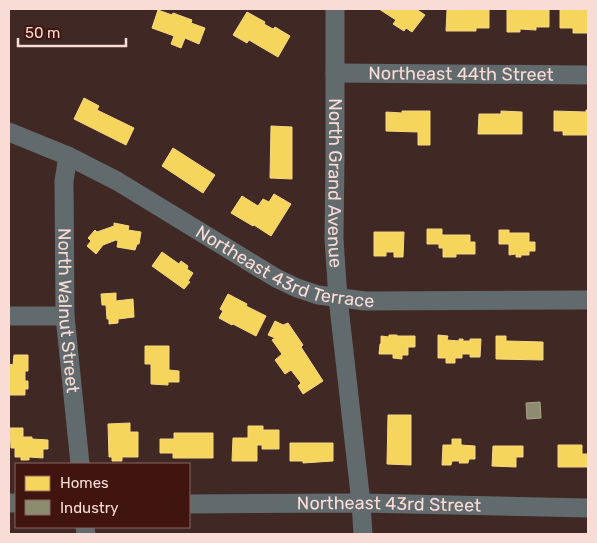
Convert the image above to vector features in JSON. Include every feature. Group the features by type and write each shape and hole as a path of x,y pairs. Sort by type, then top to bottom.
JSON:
{"street":[{"name":"North Grand Avenue","path":"335,9 334,239 338,298 363,534"},
{"name":"Northeast 44th Street","path":"335,73 588,75"},
{"name":"Northeast 43rd Terrace","path":"9,132 68,156 117,181 276,278 318,295 365,301 588,300"},
{"name":"North Walnut Street","path":"68,156 64,181 65,316 80,463"},
{"path":"9,316 65,316"},
{"name":"Northeast 43rd Street","path":"190,504 361,503 588,508"}],"building: Homes":[{"path":"379,9 416,9 425,15 412,32 406,28 404,31 393,24 396,20"},
{"path":"507,9 549,10 549,27 536,27 536,30 520,29 520,32 507,32"},
{"path":"560,9 588,9 588,33 573,33 573,28 560,28"},
{"path":"158,10 192,20 191,23 205,28 199,44 185,38 181,48 171,44 174,36 152,28"},
{"path":"447,10 489,10 489,28 476,28 476,31 446,31"},
{"path":"247,12 265,22 264,24 273,29 275,27 290,36 278,57 249,40 247,43 233,35"},
{"path":"84,98 99,106 97,110 134,128 126,145 74,119"},
{"path":"588,110 588,135 563,135 563,131 554,131 554,111 586,112"},
{"path":"402,111 430,111 430,145 418,145 418,132 386,131 386,112 402,113"},
{"path":"501,111 522,112 522,134 478,134 479,114 501,114"},
{"path":"271,126 292,127 292,179 270,178"},
{"path":"173,148 215,175 203,193 162,166"},
{"path":"274,194 291,204 271,236 231,213 242,196 258,206 263,199 269,202"},
{"path":"114,223 129,226 128,230 141,232 139,244 137,244 135,250 117,247 118,241 116,240 103,245 96,254 87,246 91,241 88,238 95,230 97,232 114,226"},
{"path":"427,229 442,229 442,235 470,235 470,242 475,242 475,254 456,254 456,257 443,257 443,248 439,248 439,244 427,244"},
{"path":"499,230 509,230 509,233 529,233 529,242 535,242 535,251 529,251 529,255 521,255 521,257 516,257 516,254 509,255 509,244 499,244"},
{"path":"374,232 404,232 403,257 394,257 394,252 386,252 386,256 374,256"},
{"path":"162,252 179,264 181,261 193,273 188,281 190,282 184,289 152,266"},
{"path":"116,293 116,301 133,299 134,317 118,319 118,323 109,324 106,305 102,305 101,294"},
{"path":"228,294 266,316 256,336 219,318 223,311 220,309"},
{"path":"275,321 283,325 288,323 323,381 303,394 298,386 301,383 291,370 285,374 275,360 282,354 272,340 275,338 268,335"},
{"path":"389,335 415,336 415,347 408,347 408,355 402,355 402,359 393,358 393,354 379,354 381,336 389,337"},
{"path":"438,335 448,336 447,340 459,341 459,339 463,339 463,341 470,341 470,339 481,339 480,357 470,357 470,354 462,354 462,358 455,358 455,363 446,363 446,358 438,358"},
{"path":"496,336 506,336 506,341 543,342 543,360 496,359"},
{"path":"145,346 169,346 169,370 179,371 179,382 168,382 168,385 151,384 151,364 145,364"},
{"path":"14,355 28,355 28,371 25,371 25,381 28,381 28,389 25,389 25,395 9,395 9,364 13,365"},
{"path":"388,415 411,415 411,465 387,464"},
{"path":"130,423 130,432 138,432 138,457 122,457 122,461 112,461 112,457 109,457 108,424"},
{"path":"248,426 263,426 263,430 279,430 279,449 262,449 262,445 257,445 257,461 232,461 233,438 248,438"},
{"path":"10,428 23,428 23,437 48,440 48,449 43,449 43,458 29,457 29,460 21,460 21,457 15,457 15,448 11,448"},
{"path":"174,433 213,433 213,458 173,458 173,453 160,453 160,439 174,439"},
{"path":"452,439 461,439 461,445 475,446 475,459 469,459 468,463 452,461 451,465 442,465 443,445 452,445"},
{"path":"290,443 333,443 333,461 303,463 303,461 290,461"},
{"path":"558,445 582,445 582,454 588,454 588,467 558,467"},
{"path":"493,446 523,446 523,457 516,457 516,467 492,466"}],"building: Industry":[{"path":"540,402 541,418 527,419 526,403"}]}
